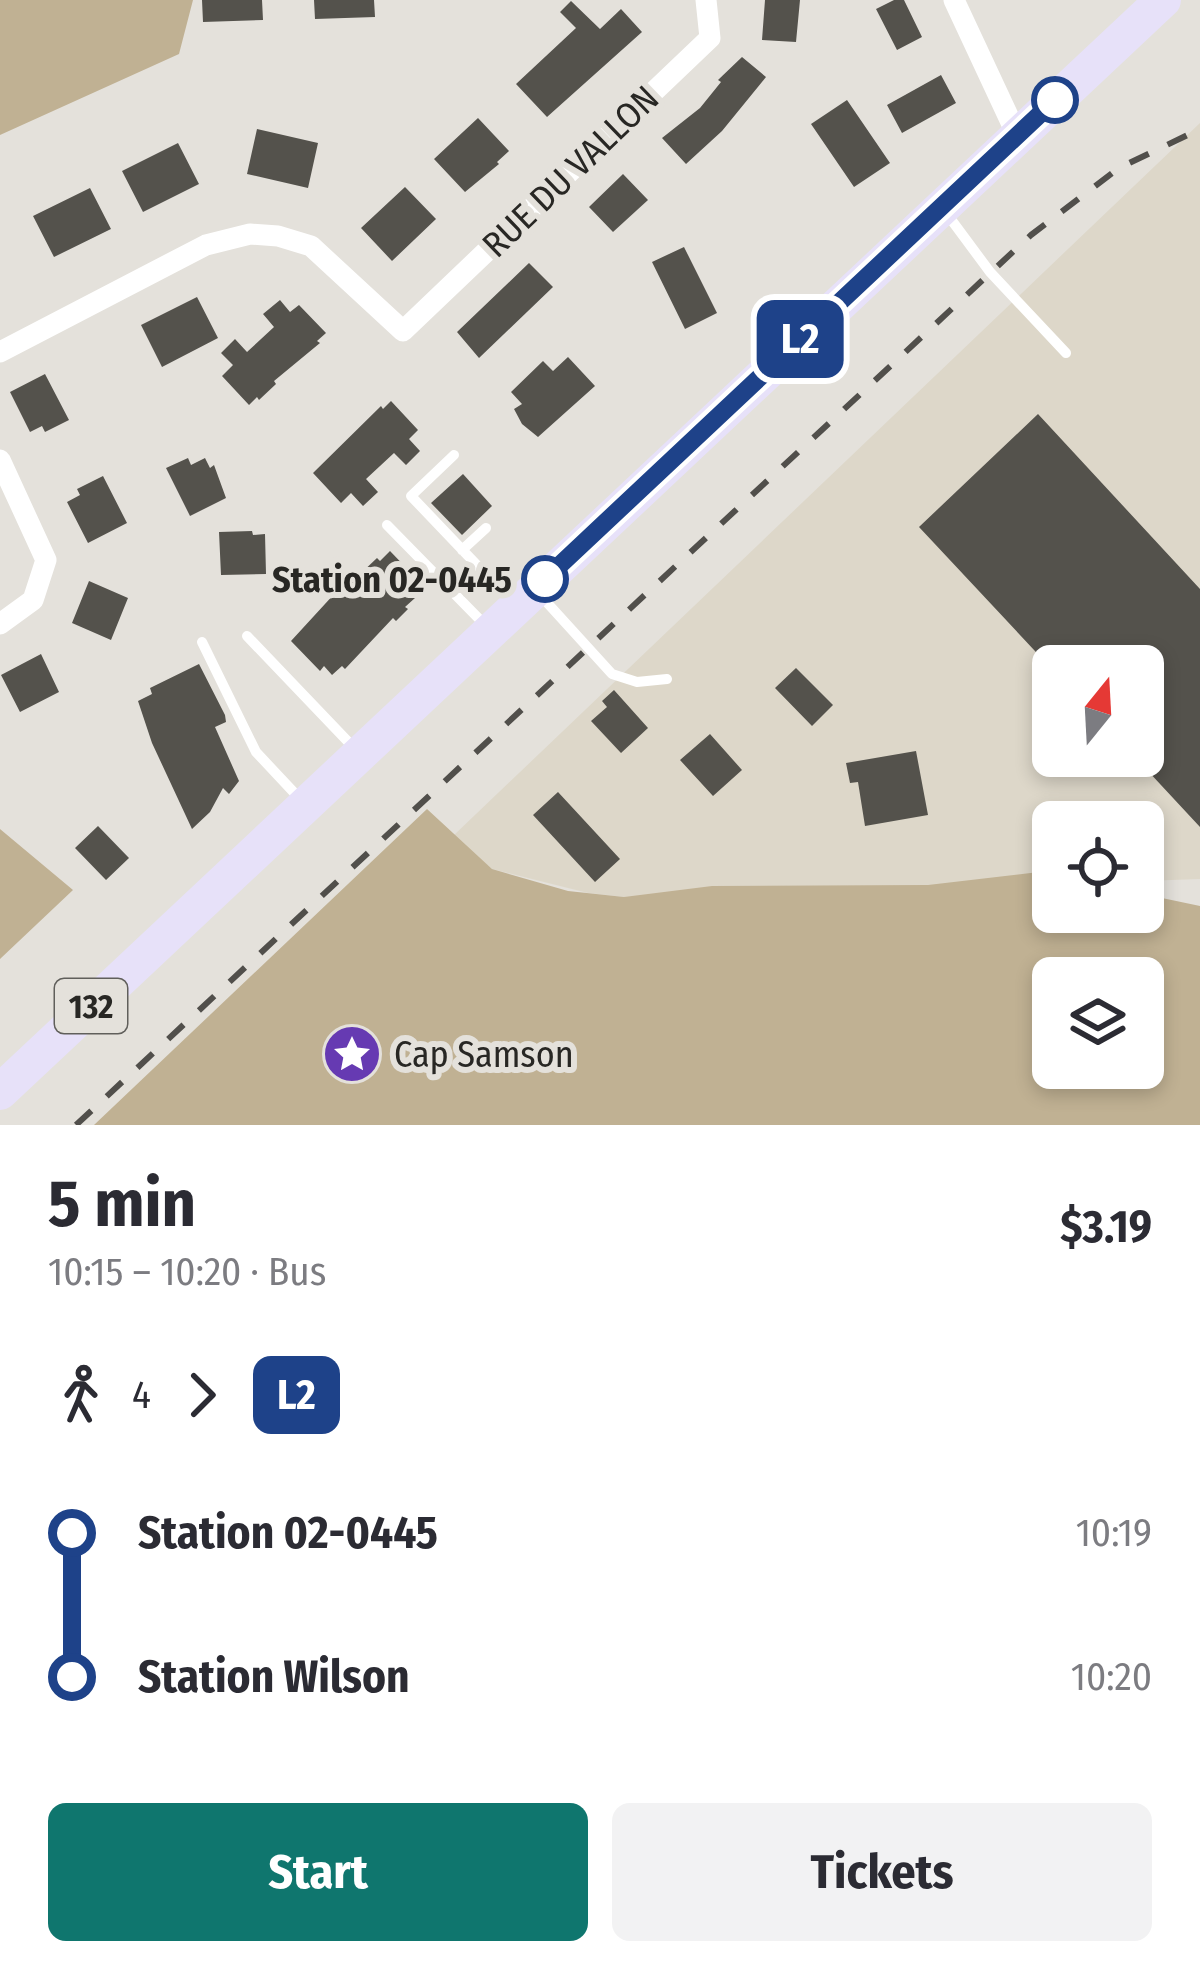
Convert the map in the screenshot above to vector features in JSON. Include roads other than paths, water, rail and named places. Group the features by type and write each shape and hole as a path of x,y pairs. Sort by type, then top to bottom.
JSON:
{"main road":[{"name":"132","path":"0,1092 1163,0"}],"street":[{"name":"RUE DU VALLON","path":"0,352 206,245 250,234 311,246 404,332 710,38 706,0"},
{"path":"954,0 1017,135"},
{"path":"0,460 46,560 33,600 0,624"}],"lane":[{"path":"941,207 990,272 1066,353"},
{"path":"454,454 411,496 514,609"},
{"path":"386,525 612,674 637,682 667,679"},
{"path":"462,550 486,529"},
{"path":"247,635 359,754"},
{"path":"202,642 256,752 306,804"}],"railway":[{"path":"76,1125 1031,235 1119,168 1200,129"}],"place":[{"name":"Station 02-0445","path":"545,579"},
{"name":"Cap Samson","path":"352,1054"}]}
